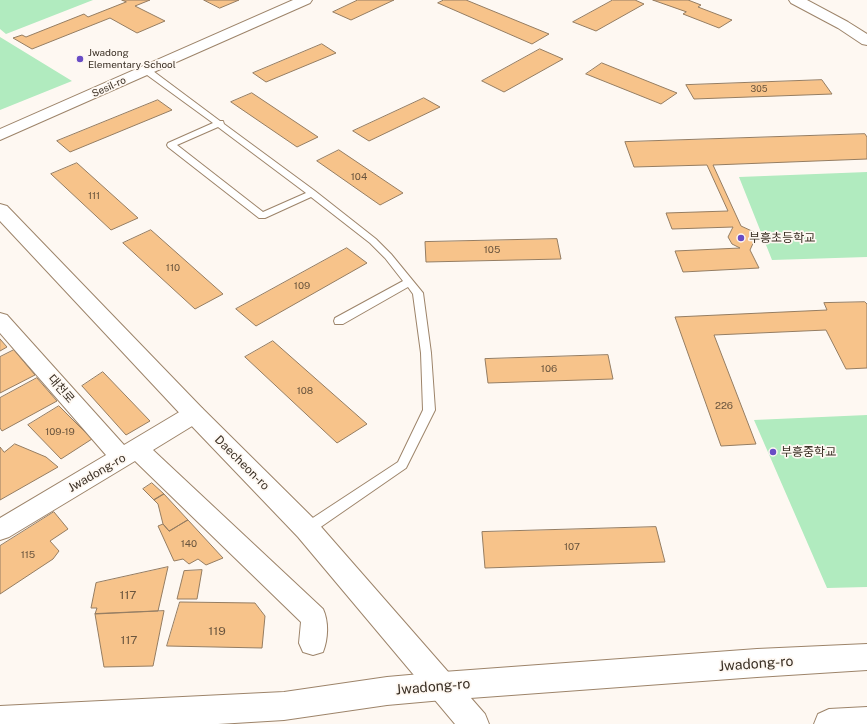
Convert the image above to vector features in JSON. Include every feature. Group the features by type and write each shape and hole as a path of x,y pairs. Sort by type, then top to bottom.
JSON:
{"street":[{"name":"Sesil-ro","path":"0,135 305,0"},
{"path":"796,0 843,25 867,41"},
{"name":"Daecheon-ro","path":"2,216 307,529 474,724"},
{"name":"대천로","path":"0,320 129,454 314,618 313,643"},
{"name":"Jwadong-ro","path":"0,530 194,414"},
{"name":"Jwadong-ro","path":"0,721 284,706 387,691 443,686 867,657"},
{"path":"829,724 867,722"}],"lane":[{"path":"146,70 220,123 373,241 418,293 426,354 429,410 402,465 307,529"},
{"path":"220,123 171,145 262,216 312,193"},
{"path":"338,321 410,282"}],"green space":[{"path":"0,0 93,0 6,34 0,29"},
{"path":"0,37 72,81 0,110"},
{"path":"867,172 867,257 772,260 739,177"},
{"path":"867,415 867,587 827,588 754,420"}],"building":[{"path":"122,0 150,0 135,6 165,21 137,33 110,18 32,49 13,38 22,35 26,37 84,14 88,17 126,2"},
{"path":"204,0 239,0 220,8"},
{"path":"358,0 394,0 351,20 333,12"},
{"path":"444,0 466,0 549,34 532,44 438,3"},
{"path":"613,0 635,0 644,4 596,31 573,22"},
{"path":"653,0 688,0 701,5 698,7 732,20 719,28 683,14 686,12"},
{"path":"322,44 336,53 266,82 253,73"},
{"path":"540,49 563,59 504,92 482,81"},
{"path":"602,63 677,93 661,104 586,74"},
{"path":"822,80 832,94 694,99 686,85"},
{"path":"252,93 318,137 297,147 231,102"},
{"path":"424,98 440,107 369,141 353,131"},
{"path":"158,100 172,110 70,152 57,141"},
{"path":"865,134 867,137 867,159 713,165 741,226 754,232 755,239 750,250 759,268 683,272 675,251 740,248 732,244 728,237 733,227 672,229 666,213 728,211 707,165 634,167 625,142"},
{"path":"339,150 403,193 380,205 317,161"},
{"path":"77,163 138,218 111,230 51,174"},
{"path":"151,230 223,294 195,309 123,243"},
{"path":"557,239 561,259 426,262 425,242"},
{"path":"347,248 367,263 256,326 236,309"},
{"path":"865,302 867,304 867,368 846,369 826,330 714,335 756,444 721,446 675,317 827,310 824,303"},
{"path":"0,339 7,347 0,351"},
{"path":"273,341 367,424 337,443 245,357"},
{"path":"14,350 35,375 0,393 0,357"},
{"path":"608,355 613,379 488,383 485,359"},
{"path":"103,372 150,421 126,435 82,386"},
{"path":"37,378 57,401 2,431 0,428 0,398"},
{"path":"59,406 92,439 61,459 28,425"},
{"path":"15,444 46,457 58,467 0,500 0,447 4,452"},
{"path":"152,483 164,494 154,500 143,489"},
{"path":"164,494 188,520 169,531 163,524 158,504 154,500"},
{"path":"54,512 68,529 50,541 59,551 53,559 0,594 0,546"},
{"path":"188,520 223,558 206,565 198,559 189,564 183,559 174,561 158,526 163,524 169,531"},
{"path":"656,527 665,562 485,568 482,532"},
{"path":"168,567 158,611 95,614 97,608 91,608 96,583"},
{"path":"202,570 197,599 177,599 184,571"},
{"path":"180,602 255,603 265,616 262,648 167,646"},
{"path":"164,611 153,666 104,667 95,614"}],"place":[{"name":"Jwadong Elementary School","path":"80,59"},
{"name":"부흥초등학교","path":"741,238"},
{"name":"부흥중학교","path":"773,452"}]}
